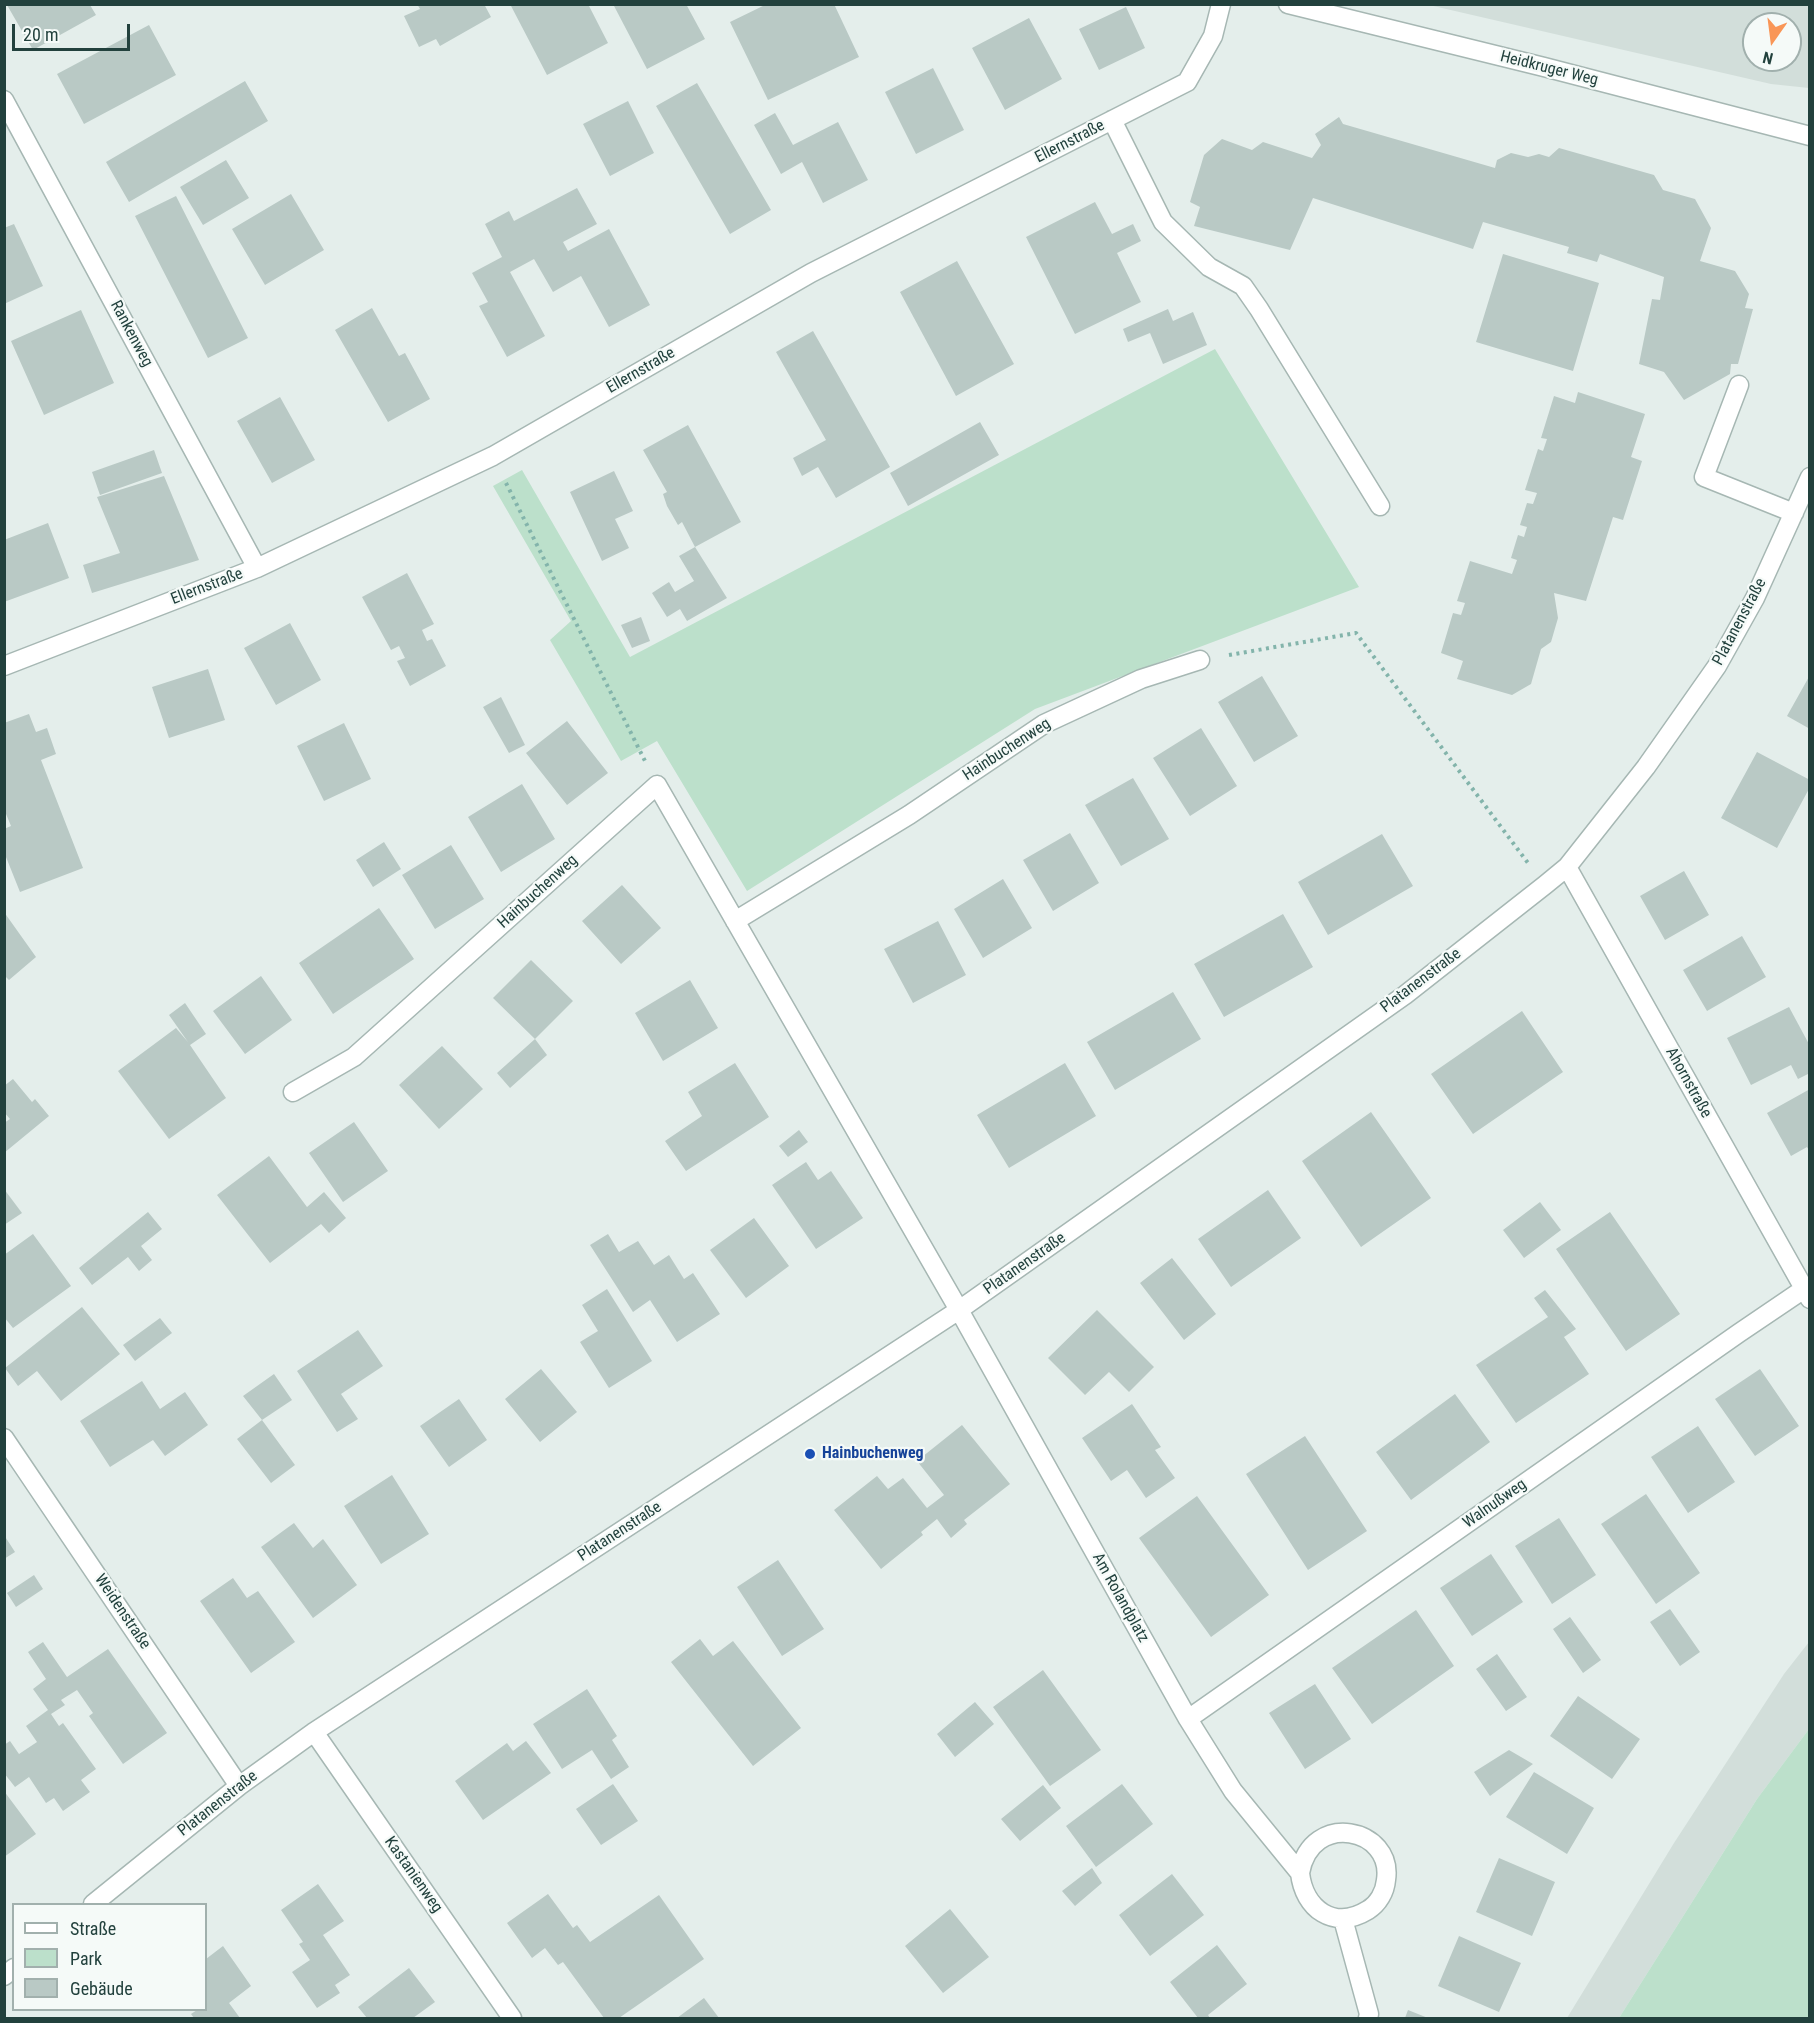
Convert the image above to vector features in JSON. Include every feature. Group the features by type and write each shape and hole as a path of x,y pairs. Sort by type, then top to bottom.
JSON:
{"street":[{"name":"Ellernstraße","path":"4,666 257,568 493,456 811,273 1187,82 1213,36 1221,4"},
{"name":"Heidkruger Weg","path":"1288,4 1544,67 1809,136"},
{"name":"Rankenweg","path":"4,100 257,568"},
{"path":"1112,120 1163,222 1209,267 1243,286 1266,319 1380,506"},
{"path":"1740,385 1704,477 1794,513"},
{"name":"Platanenstraße","path":"95,1903 239,1786 314,1732 959,1310 1405,995 1567,867 1646,767 1717,666 1755,598 1808,484"},
{"name":"Hainbuchenweg","path":"735,921 909,815 1044,724 1141,678 1200,660"},
{"path":"657,785 959,1310"},
{"name":"Hainbuchenweg","path":"293,1092 354,1057 657,785"},
{"name":"Ahornstraße","path":"1567,867 1807,1294"},
{"name":"Walnußweg","path":"1188,1719 1720,1346 1807,1294"},
{"name":"Am Rolandplatz","path":"959,1310 1188,1719 1233,1791 1300,1873 1302,1888 1312,1905 1324,1914 1343,1919"},
{"name":"Weidenstraße","path":"4,1438 239,1786"},
{"name":"Kastanienweg","path":"314,1732 512,2019"},
{"path":"1300,1873 1302,1862 1310,1848 1318,1840 1341,1832 1355,1834 1369,1841 1378,1849 1385,1862 1387,1874 1385,1889 1374,1906 1358,1916 1343,1919 1369,2014 1368,2019"}],"path":[{"path":"493,456 657,785"},
{"path":"1200,660 1356,633 1545,885"}],"shaded area":[{"path":"1429,5 1809,5 1809,88 1771,84"},
{"path":"1809,1642 1809,1729 1757,1799 1619,2018 1567,2018 1674,1843 1784,1674"}],"green space":[{"path":"1215,349 1359,587 1035,709 747,891 657,741 621,761 550,640 571,621 493,486 522,470 630,657"},
{"path":"1809,1729 1809,2018 1619,2018 1757,1799"}],"building":[{"path":"417,4 484,4 491,17 440,46 436,39 419,47 404,16 420,9"},
{"path":"510,4 588,4 608,43 547,75"},
{"path":"613,4 686,4 705,39 647,69"},
{"path":"767,4 834,4 859,57 768,100 730,22"},
{"path":"7,5 90,5 96,15 33,50"},
{"path":"1126,7 1145,48 1099,70 1079,29"},
{"path":"1029,18 1062,79 1005,110 972,48"},
{"path":"149,25 176,75 84,124 57,74"},
{"path":"933,68 964,130 916,154 885,92"},
{"path":"245,81 268,121 129,202 106,162"},
{"path":"697,83 771,210 730,234 656,106"},
{"path":"628,101 654,153 610,176 583,124"},
{"path":"775,113 793,145 838,122 868,180 823,203 802,162 781,174 754,125"},
{"path":"1339,117 1343,124 1495,168 1497,160 1511,153 1528,157 1539,154 1549,157 1559,148 1654,175 1663,190 1695,199 1711,228 1700,261 1735,271 1749,294 1745,308 1753,309 1738,364 1731,364 1730,374 1684,400 1664,372 1639,364 1652,299 1660,300 1664,277 1600,254 1597,262 1567,253 1569,247 1483,222 1473,249 1313,198 1290,250 1194,226 1200,207 1190,202 1204,155 1222,139 1252,150 1263,142 1312,158 1321,145 1315,134"},
{"path":"226,160 249,198 203,225 180,187"},
{"path":"577,188 597,224 563,242 568,251 609,229 650,305 609,327 581,276 553,292 534,259 510,272 545,336 507,357 479,306 488,302 472,273 502,257 485,224 509,211 514,221"},
{"path":"291,194 324,250 265,285 232,229"},
{"path":"176,196 248,338 208,358 135,216"},
{"path":"1095,202 1112,234 1133,224 1141,241 1117,253 1141,302 1075,334 1026,237"},
{"path":"14,224 43,286 4,304 4,228"},
{"path":"1503,254 1599,283 1573,371 1476,342"},
{"path":"957,261 1014,364 956,396 900,292"},
{"path":"372,308 399,356 405,353 430,399 388,422 335,330"},
{"path":"1168,309 1173,321 1193,312 1207,345 1163,364 1150,333 1128,342 1123,329"},
{"path":"81,310 114,383 44,415 11,341"},
{"path":"813,331 890,467 836,498 818,467 802,476 793,458 826,440 776,352"},
{"path":"1578,392 1645,414 1631,457 1642,461 1623,520 1613,517 1586,601 1554,593 1558,618 1551,642 1541,649 1531,684 1512,695 1457,679 1463,661 1441,653 1453,613 1461,615 1465,603 1457,601 1470,561 1512,574 1517,560 1511,558 1518,535 1524,537 1527,527 1520,525 1527,503 1533,504 1537,493 1525,490 1538,449 1543,451 1547,439 1541,438 1554,396 1575,403"},
{"path":"280,397 315,460 272,483 237,421"},
{"path":"980,422 999,455 908,506 890,473"},
{"path":"688,425 741,522 695,547 682,522 678,525 667,506 663,494 667,492 643,450"},
{"path":"154,450 162,473 100,495 92,472"},
{"path":"614,471 633,511 615,519 629,548 602,561 570,492"},
{"path":"164,476 199,560 92,593 83,565 120,553 97,497"},
{"path":"48,523 69,578 4,602 4,540"},
{"path":"695,547 727,598 687,621 680,609 667,617 652,593 669,582 675,592 694,581 679,556"},
{"path":"407,573 434,624 422,630 427,641 432,639 446,666 410,686 397,661 405,658 399,646 391,650 362,597"},
{"path":"641,617 650,641 632,648 621,625"},
{"path":"290,623 321,680 276,705 244,648"},
{"path":"208,669 225,720 169,738 152,687"},
{"path":"1810,675 1810,729 1787,716"},
{"path":"1262,676 1298,736 1254,762 1218,702"},
{"path":"501,697 525,745 509,753 483,707"},
{"path":"29,714 36,732 47,728 56,754 41,760 83,868 20,892 4,852 4,829 11,826 4,809 4,723"},
{"path":"567,721 608,773 567,805 526,753"},
{"path":"344,723 371,779 324,801 297,746"},
{"path":"1201,728 1237,786 1190,816 1153,758"},
{"path":"1757,752 1810,780 1810,787 1777,848 1721,818"},
{"path":"1133,778 1169,839 1121,866 1085,805"},
{"path":"522,784 555,839 501,872 468,817"},
{"path":"1070,833 1099,883 1053,911 1023,860"},
{"path":"1382,834 1413,886 1328,935 1298,882"},
{"path":"384,842 401,869 373,887 356,860"},
{"path":"451,845 484,899 435,929 402,875"},
{"path":"1684,871 1709,915 1665,940 1640,896"},
{"path":"1003,879 1032,928 983,958 954,909"},
{"path":"622,885 661,928 621,964 582,921"},
{"path":"379,908 414,959 333,1014 299,963"},
{"path":"4,912 36,957 9,980 4,975"},
{"path":"1283,914 1313,967 1224,1017 1194,964"},
{"path":"938,921 966,975 913,1003 884,949"},
{"path":"1742,936 1766,977 1707,1011 1683,970"},
{"path":"531,960 573,1001 535,1039 493,998"},
{"path":"261,976 292,1020 245,1054 213,1011"},
{"path":"690,980 718,1028 663,1061 635,1013"},
{"path":"1173,992 1201,1039 1115,1090 1087,1042"},
{"path":"185,1003 206,1034 190,1045 226,1098 169,1139 118,1071 176,1028 188,1042 169,1015"},
{"path":"1789,1007 1810,1046 1810,1073 1798,1079 1791,1065 1751,1085 1727,1038"},
{"path":"1522,1011 1563,1072 1473,1134 1431,1074"},
{"path":"535,1039 547,1055 510,1088 497,1073"},
{"path":"442,1046 483,1089 439,1129 399,1085"},
{"path":"735,1063 769,1117 686,1171 665,1141 702,1116 688,1092"},
{"path":"1065,1063 1096,1116 1009,1168 977,1115"},
{"path":"13,1079 32,1102 35,1099 49,1116 4,1153 4,1123 10,1119 4,1112 4,1086"},
{"path":"1810,1089 1810,1152 1807,1147 1791,1156 1767,1113"},
{"path":"1371,1112 1431,1198 1361,1247 1302,1161"},
{"path":"354,1122 388,1171 343,1202 309,1153"},
{"path":"799,1130 808,1142 788,1157 779,1146"},
{"path":"269,1156 307,1207 324,1192 346,1218 329,1233 321,1224 270,1263 217,1195"},
{"path":"806,1162 818,1180 831,1171 863,1218 816,1249 772,1185"},
{"path":"4,1189 22,1213 4,1225"},
{"path":"1268,1190 1301,1238 1231,1287 1198,1239"},
{"path":"1540,1202 1561,1230 1524,1258 1503,1230"},
{"path":"148,1212 162,1229 141,1246 152,1260 139,1271 128,1257 92,1285 79,1268"},
{"path":"1610,1212 1680,1314 1626,1351 1556,1249"},
{"path":"754,1218 789,1266 746,1298 710,1250"},
{"path":"33,1234 71,1286 13,1328 4,1317 4,1255"},
{"path":"608,1234 619,1252 638,1241 654,1265 669,1255 684,1279 693,1273 720,1314 677,1342 650,1300 633,1312 590,1245"},
{"path":"1172,1258 1216,1314 1184,1340 1140,1283"},
{"path":"607,1289 652,1361 609,1388 580,1342 598,1331 582,1305"},
{"path":"1545,1290 1576,1329 1564,1337 1589,1374 1516,1423 1476,1365 1548,1317 1534,1298"},
{"path":"82,1307 120,1354 61,1401 37,1371 18,1386 5,1368"},
{"path":"1097,1310 1154,1367 1129,1392 1109,1372 1085,1395 1048,1358"},
{"path":"160,1318 172,1333 135,1361 123,1345"},
{"path":"358,1330 383,1366 341,1394 358,1419 337,1432 297,1371"},
{"path":"541,1369 577,1412 540,1442 505,1399"},
{"path":"1760,1369 1799,1426 1755,1456 1715,1399"},
{"path":"274,1374 292,1400 262,1420 243,1396"},
{"path":"142,1381 160,1409 185,1392 208,1425 165,1456 153,1440 110,1467 80,1421"},
{"path":"1455,1394 1490,1442 1411,1500 1376,1452"},
{"path":"459,1399 487,1440 449,1467 420,1426"},
{"path":"1132,1404 1161,1447 1155,1450 1175,1478 1146,1498 1127,1470 1111,1481 1082,1438"},
{"path":"262,1420 295,1465 271,1483 237,1439"},
{"path":"962,1425 1010,1484 964,1520 967,1524 951,1538 937,1519 921,1532 923,1535 881,1569 834,1510 877,1476 888,1489 903,1478 927,1508 944,1495 917,1461"},
{"path":"1698,1426 1735,1482 1688,1513 1651,1457"},
{"path":"1305,1436 1367,1531 1308,1570 1246,1474"},
{"path":"392,1475 429,1534 381,1564 344,1506"},
{"path":"1646,1494 1700,1573 1656,1604 1601,1524"},
{"path":"1197,1496 1269,1595 1211,1637 1139,1538"},
{"path":"1559,1518 1596,1575 1552,1604 1515,1546"},
{"path":"294,1523 313,1548 323,1539 357,1585 313,1618 261,1547"},
{"path":"4,1535 15,1552 4,1559"},
{"path":"1491,1554 1523,1602 1472,1636 1440,1588"},
{"path":"778,1560 824,1629 782,1656 737,1587"},
{"path":"34,1575 43,1589 16,1607 7,1593"},
{"path":"233,1578 247,1598 258,1591 295,1642 251,1673 200,1601"},
{"path":"1670,1609 1700,1652 1680,1666 1650,1622"},
{"path":"1416,1610 1454,1666 1372,1724 1332,1668"},
{"path":"1570,1617 1601,1660 1583,1673 1553,1629"},
{"path":"700,1639 713,1656 733,1641 801,1728 753,1766 671,1662"},
{"path":"43,1642 67,1677 108,1649 167,1733 123,1764 89,1716 93,1713 77,1690 61,1700 65,1705 51,1714 59,1726 63,1723 96,1769 81,1780 90,1792 63,1811 54,1798 46,1803 29,1777 15,1787 4,1773 4,1745 10,1741 19,1754 37,1742 26,1726 48,1710 33,1689 46,1679 28,1652"},
{"path":"1497,1654 1527,1697 1506,1711 1476,1669"},
{"path":"1043,1670 1101,1750 1050,1786 993,1707"},
{"path":"1315,1684 1351,1739 1305,1769 1269,1713"},
{"path":"587,1689 617,1736 612,1740 629,1767 611,1779 592,1750 562,1769 533,1724"},
{"path":"1578,1696 1640,1739 1612,1779 1550,1736"},
{"path":"975,1702 994,1724 955,1757 937,1734"},
{"path":"526,1741 551,1773 483,1820 455,1781 507,1743 513,1751"},
{"path":"1509,1750 1533,1764 1490,1796 1474,1772"},
{"path":"1534,1772 1594,1808 1567,1854 1506,1817"},
{"path":"613,1784 638,1821 601,1845 576,1809"},
{"path":"1122,1784 1153,1824 1096,1867 1066,1826"},
{"path":"1043,1785 1061,1808 1020,1841 1001,1819"},
{"path":"4,1791 36,1834 4,1857"},
{"path":"1499,1858 1555,1882 1532,1936 1476,1912"},
{"path":"1092,1868 1102,1883 1075,1906 1062,1891"},
{"path":"1172,1874 1204,1915 1150,1956 1119,1915"},
{"path":"318,1884 344,1921 323,1935 350,1975 335,1985 340,1993 317,2008 292,1972 310,1960 299,1944 303,1942 281,1910"},
{"path":"548,1894 573,1928 577,1925 590,1942 659,1895 704,1959 619,2018 604,2018 563,1962 558,1965 545,1948 532,1958 507,1923"},
{"path":"950,1909 989,1957 943,1993 905,1946"},
{"path":"1459,1936 1521,1963 1499,2012 1438,1986"},
{"path":"1217,1945 1247,1984 1208,2015 1210,2018 1198,2018 1170,1982"},
{"path":"223,1946 251,1986 229,2003 240,2018 194,2018 191,2014 196,2011 207,2011 207,1958"},
{"path":"409,1968 435,2002 413,2018 367,2018 358,2007"},
{"path":"704,1998 719,2018 677,2018"},
{"path":"1408,2010 1428,2018 1405,2018"}],"place":[{"name":"Hainbuchenweg","path":"810,1454"}]}
